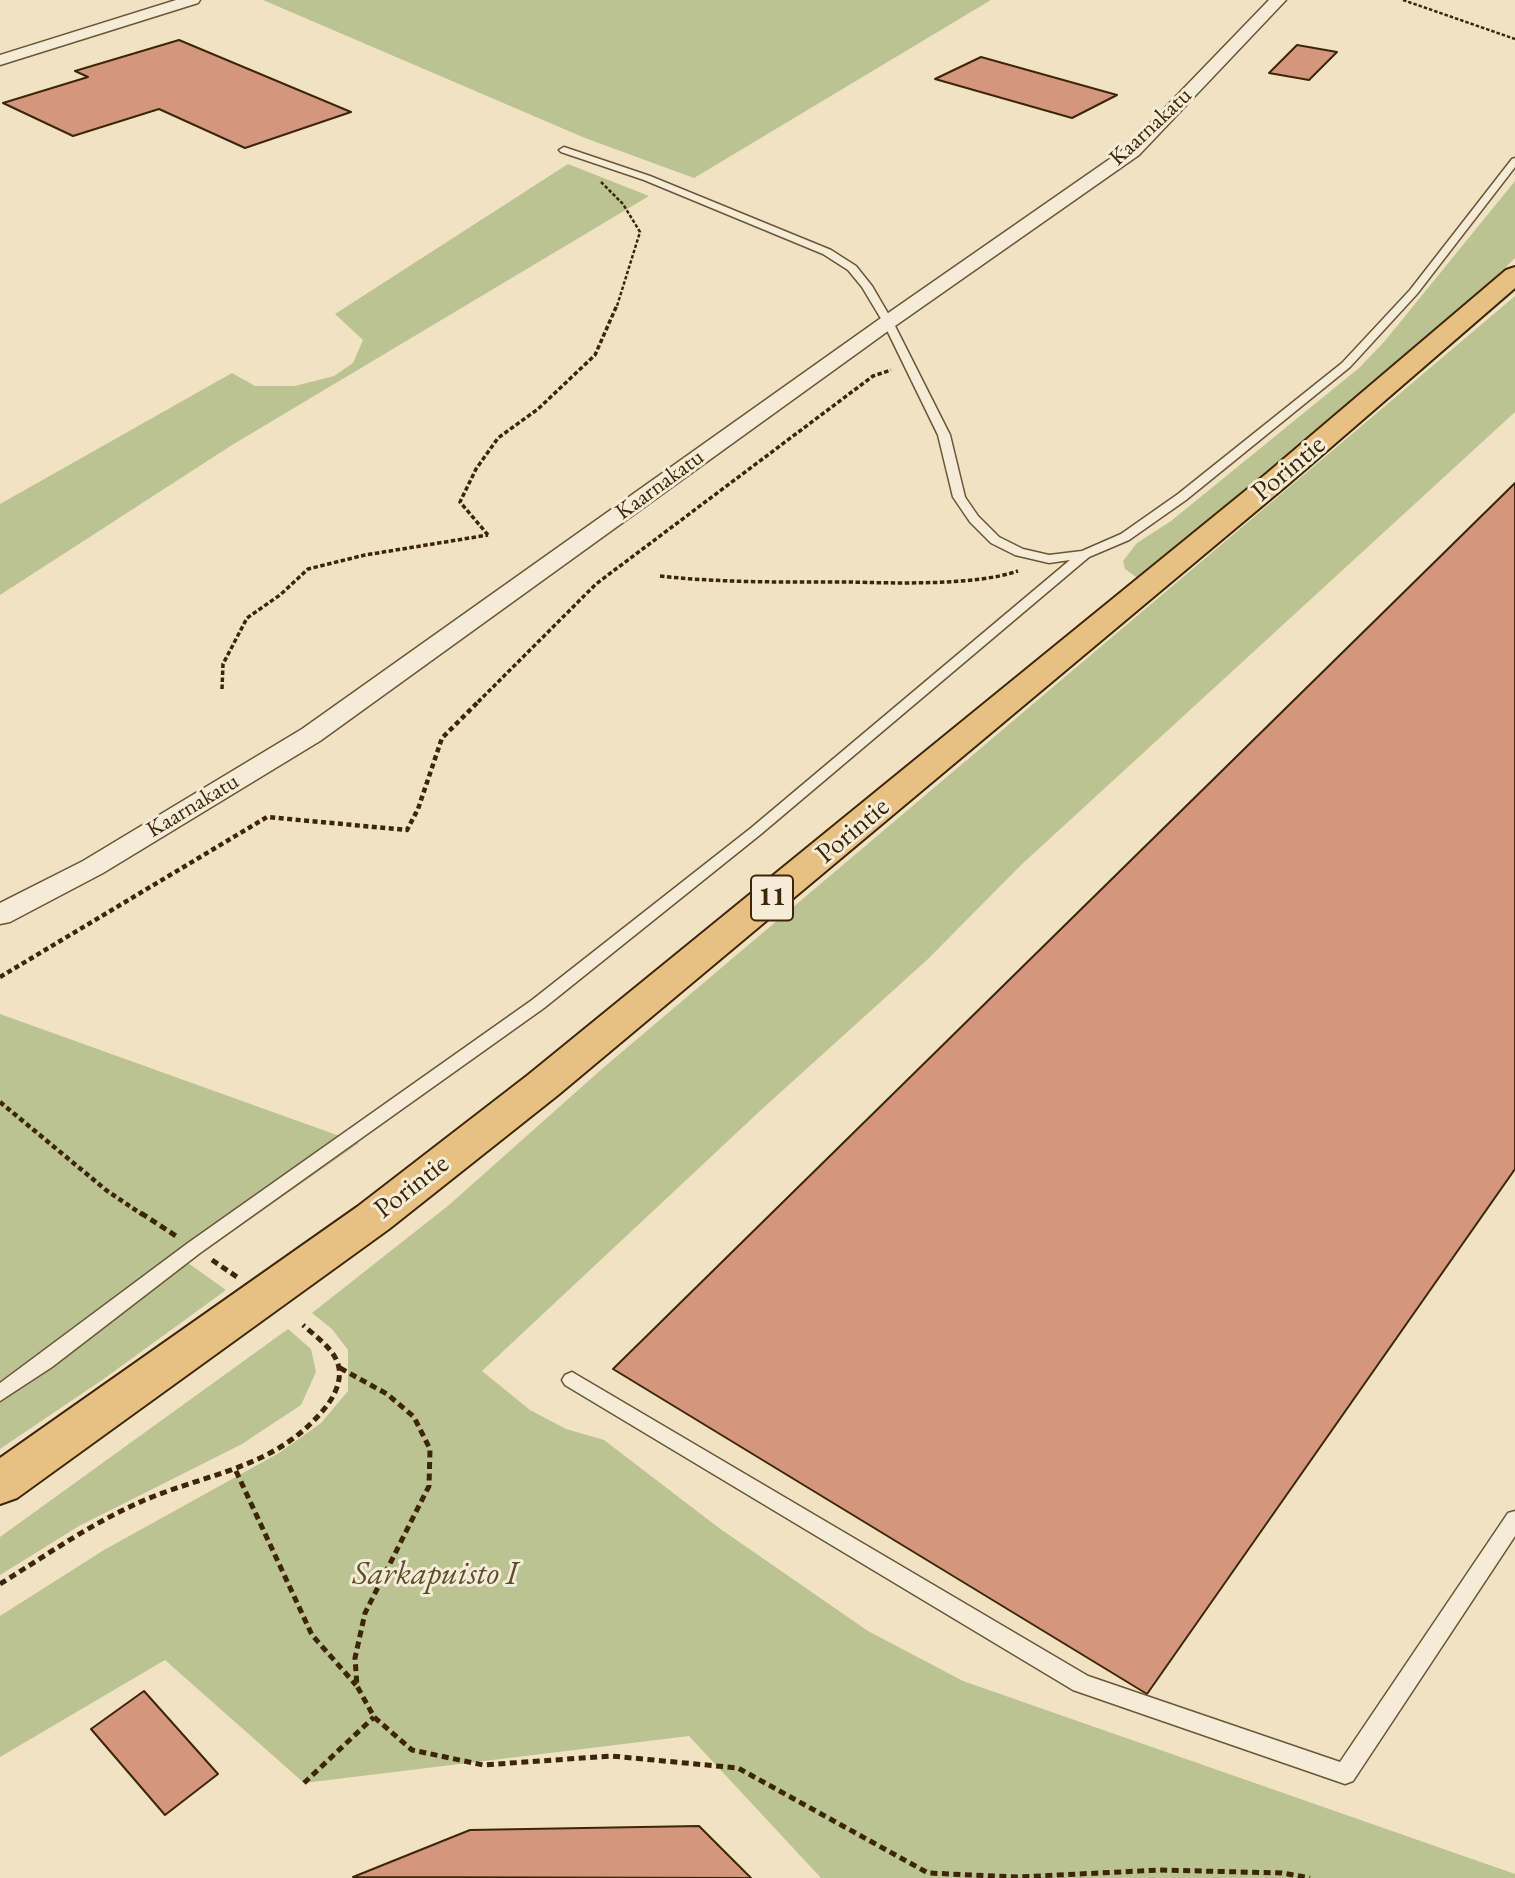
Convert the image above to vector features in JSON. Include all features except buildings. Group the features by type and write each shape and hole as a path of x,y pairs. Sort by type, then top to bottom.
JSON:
{"highway":[{"name":"Porintie","path":"0,1484 373,1218 543,1085 1286,471 1515,275"}],"street":[{"path":"1,59 192,0"},
{"name":"Kaarnakatu","path":"0,915 93,867 311,735 888,322 1133,151 1278,0"}],"lane":[{"path":"564,150 647,178 827,251 852,268 867,286 888,322 944,435 959,497 974,519 995,540 1019,552 1049,559 1085,554 1125,537 1182,497 1346,365 1422,285 1515,161"},
{"path":"0,1393 45,1363 194,1248 538,1004 756,831 1085,554"},
{"path":"572,1380 1081,1683 1345,1774 1515,1519"}],"path":[{"path":"1404,0 1515,38"},
{"path":"222,689 223,664 247,618 280,595 309,569 365,555 488,535 460,502 476,469 498,438 538,409 595,355 613,318 640,232 623,204 602,184 581,157"},
{"path":"0,977 267,817 407,830 418,809 442,738 596,584 873,376 909,364"},
{"path":"660,576 702,581 902,583 1001,577 1049,559"},
{"path":"0,1102 106,1190 240,1279"},
{"path":"303,1325 330,1350 340,1368 387,1394 414,1417 430,1449 429,1486 365,1613 355,1658 357,1686"},
{"path":"0,1584 83,1533 157,1495 236,1471 305,1431 326,1408 338,1384 340,1368"},
{"path":"236,1471 312,1635 357,1686 374,1717 412,1750 483,1765 611,1756 738,1768 928,1873 1018,1878 1160,1870 1282,1873 1310,1878"},
{"path":"304,1783 374,1717"}],"green space":[{"path":"263,0 991,0 694,178 585,138"},
{"path":"568,164 649,196 232,445 0,595 0,504 232,373 255,386 295,386 334,376 353,363 363,340 335,314"},
{"path":"1515,181 1515,258 1491,282 1139,579 1125,569 1123,561 1137,543 1171,521 1359,368 1384,342"},
{"name":"Sarkapuisto I","path":"1515,296 1515,412 1021,865 928,959 761,1110 482,1371 530,1410 566,1429 604,1440 719,1528 868,1631 963,1681 1515,1874 1515,1878 821,1878 689,1736 304,1783 165,1660 0,1757 0,1616 104,1550 279,1453 321,1423 348,1391 348,1350 332,1329 312,1313 449,1205 603,1068"},
{"path":"0,1014 359,1143 188,1263 226,1290 105,1378 0,1449"},
{"path":"288,1329 311,1349 316,1372 301,1405 242,1444 79,1526 0,1575 0,1537"}]}
